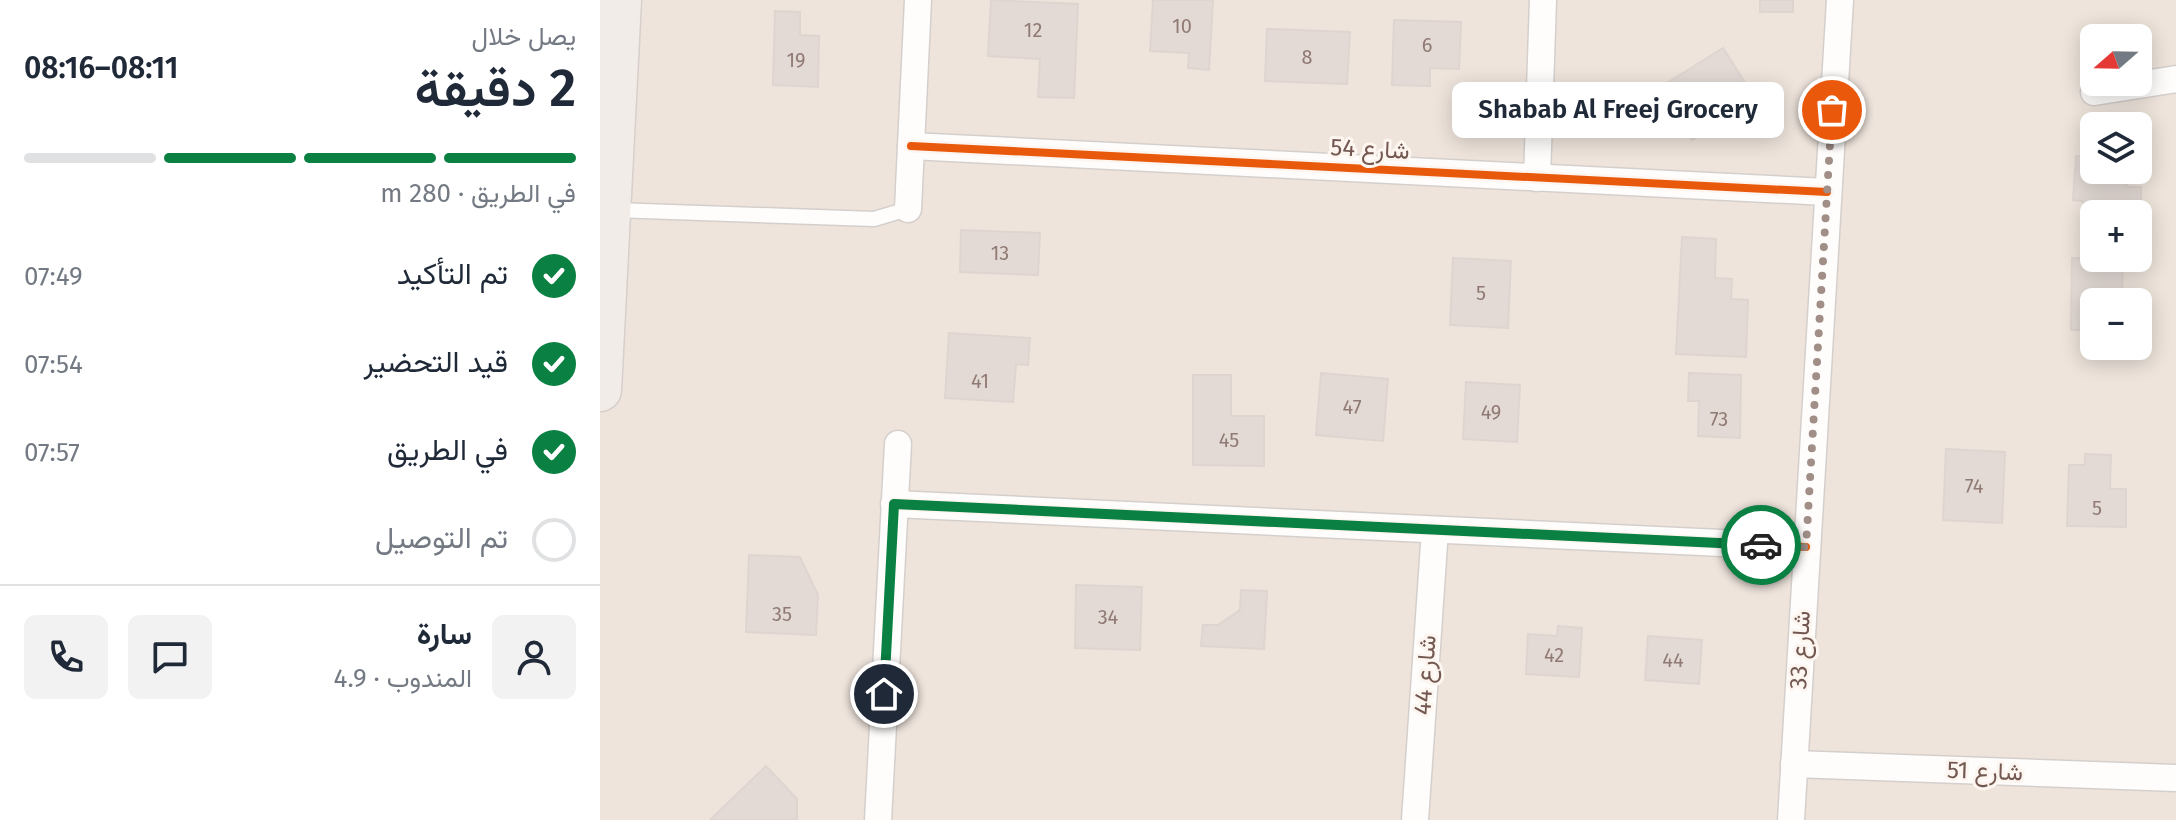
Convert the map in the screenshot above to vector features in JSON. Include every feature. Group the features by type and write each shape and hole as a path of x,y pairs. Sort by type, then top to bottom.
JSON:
{"main road":[{"path":"600,390 620,0"}],"street":[{"path":"908,209 918,0"},
{"path":"1537,178 1543,0"},
{"name":"شارع 33","path":"1791,820 1840,0"},
{"path":"2152,83 2176,79"},
{"name":"شارع 54","path":"911,146 1827,192"},
{"path":"878,820 898,444"},
{"path":"894,504 1806,547"},
{"name":"شارع 44","path":"1415,820 1435,530"},
{"name":"شارع 51","path":"1794,764 2176,778"}],"lane":[{"path":"609,210 874,219 908,209"}],"shaded area":[{"path":"600,0 2176,0 2176,820 600,820"}],"building":[{"path":"991,0 1078,4 1074,98 1038,97 1040,59 988,56"},
{"path":"1153,0 1213,0 1209,70 1188,68 1189,53 1150,51"},
{"path":"1760,0 1793,0 1793,12 1760,12"},
{"path":"775,11 800,12 800,35 819,36 818,87 773,85"},
{"path":"1394,20 1461,22 1459,69 1430,68 1430,86 1392,85"},
{"path":"1267,29 1350,32 1347,84 1265,81"},
{"path":"1723,48 1756,100 1692,140 1659,88"},
{"path":"2076,156 2080,156 2080,184 2141,187 2141,200 2073,200"},
{"path":"961,230 1040,233 1038,275 960,272"},
{"path":"1682,237 1716,239 1715,278 1732,279 1731,299 1748,300 1746,357 1676,354"},
{"path":"1453,258 1511,261 1508,328 1450,325"},
{"path":"2072,258 2080,258 2080,272 2123,272 2122,288 2080,288 2080,330 2071,330"},
{"path":"949,333 1030,338 1028,365 1016,364 1013,402 945,398"},
{"path":"1321,373 1388,379 1383,441 1316,435"},
{"path":"1689,373 1741,375 1740,438 1698,436 1699,401 1688,401"},
{"path":"1193,375 1231,375 1231,416 1264,416 1264,466 1193,465"},
{"path":"1466,382 1520,385 1517,442 1463,439"},
{"path":"1946,449 2005,452 2002,523 1943,520"},
{"path":"2085,454 2111,455 2110,489 2126,489 2126,527 2067,526 2069,465 2085,465"},
{"path":"749,555 800,557 818,595 816,635 746,632"},
{"path":"1076,585 1142,587 1140,650 1075,648"},
{"path":"1241,590 1267,591 1264,649 1201,646 1203,625 1218,625 1240,610"},
{"path":"1558,626 1582,628 1579,677 1526,674 1528,634 1557,636"},
{"path":"1648,636 1702,640 1699,684 1645,680"},
{"path":"766,766 797,799 797,820 710,820"}],"cycle path":[{"path":"911,146 1827,192"},
{"path":"894,504 1806,547"}],"way so far":[{"path":"1761,545 1806,547 1832,110"}],"place":[{"name":"Shabab Al Freej Grocery","path":"1832,110"}],"route":[{"path":"884,694 894,504 1761,545"}]}
